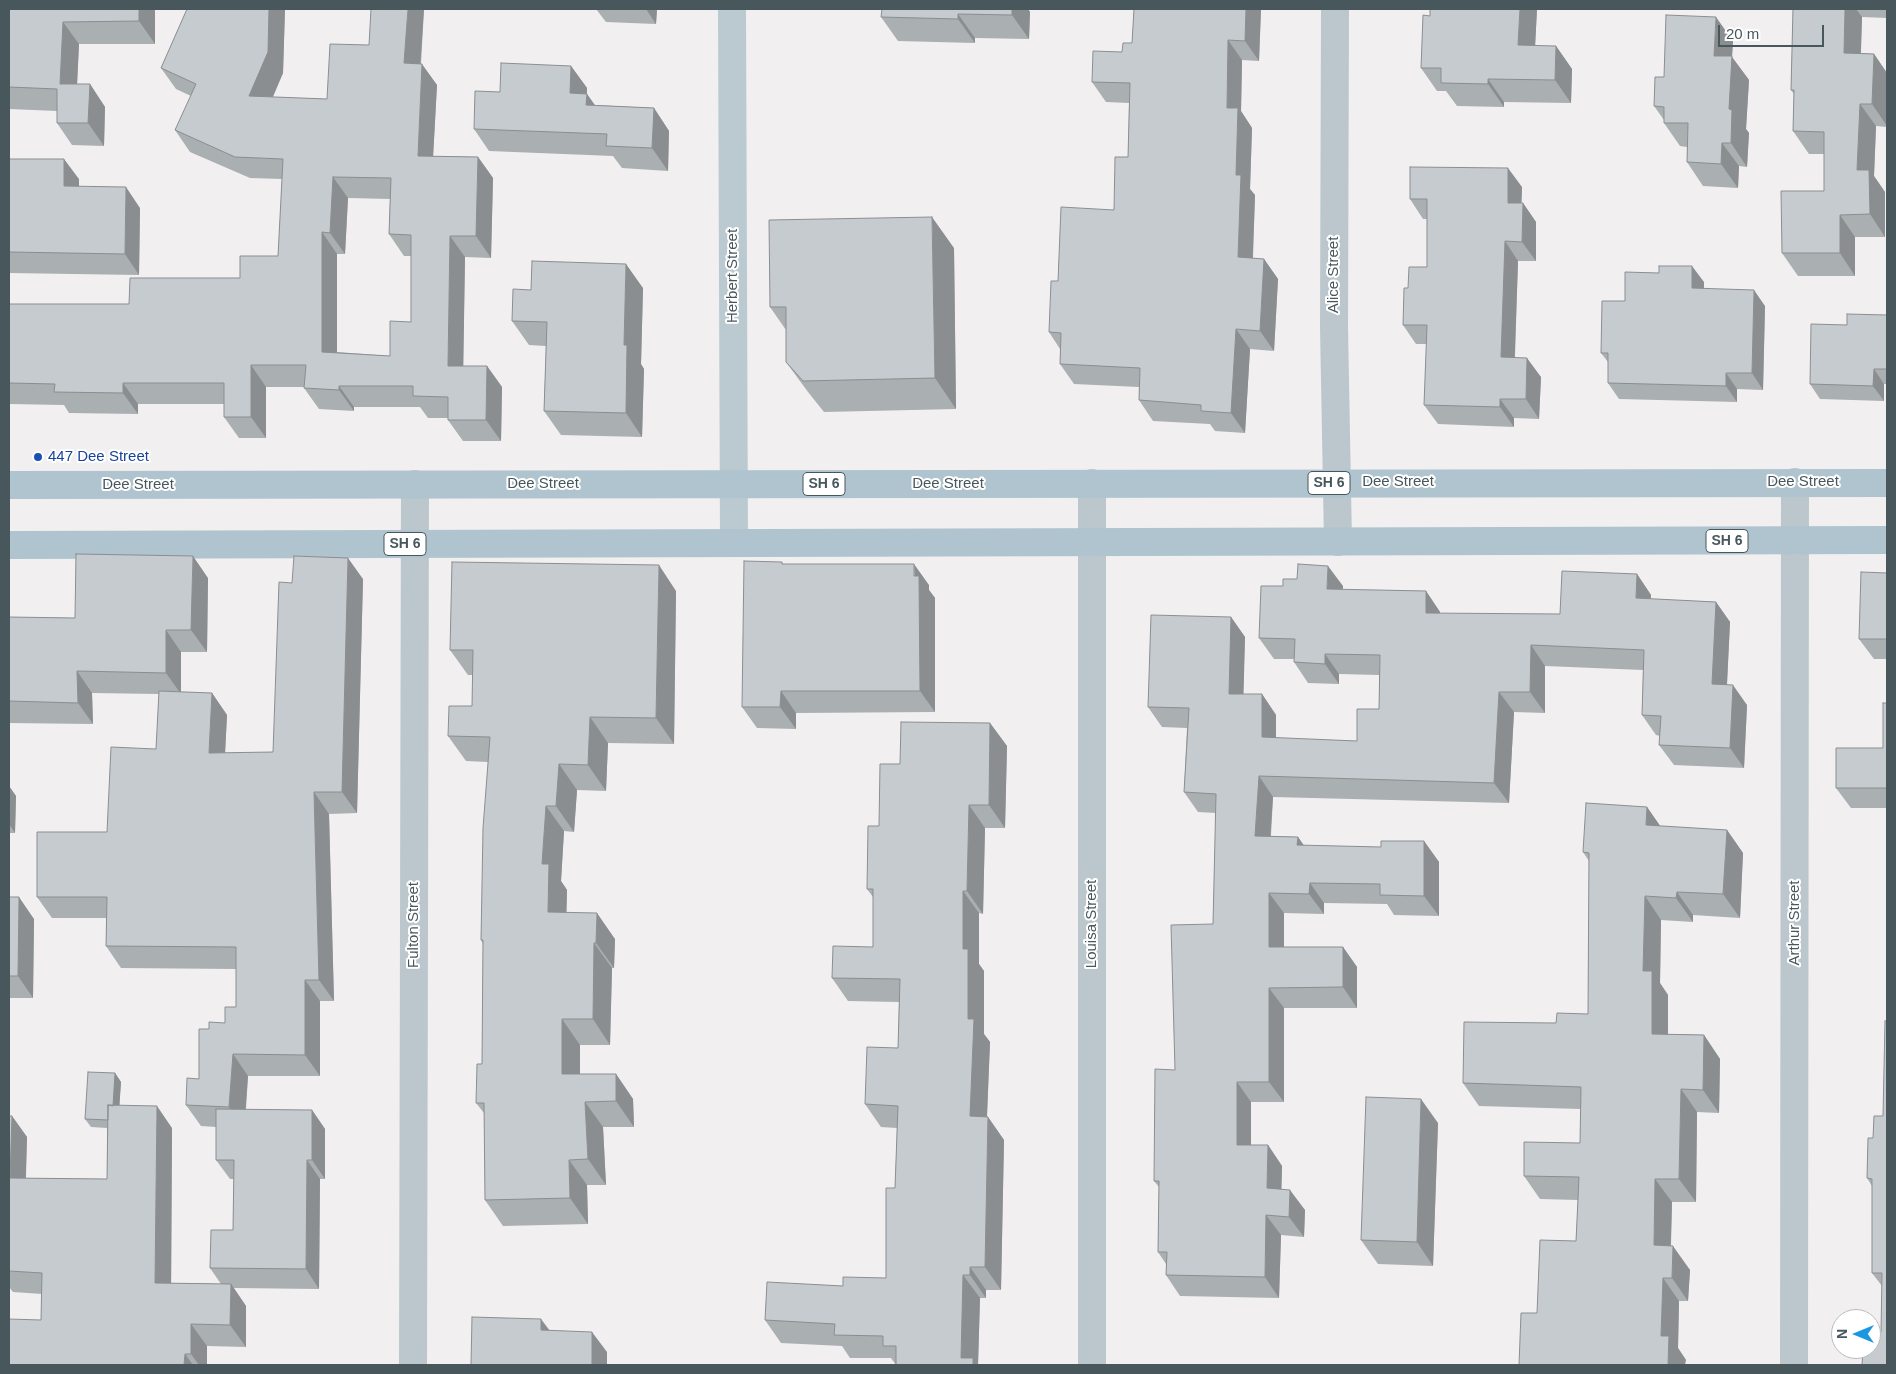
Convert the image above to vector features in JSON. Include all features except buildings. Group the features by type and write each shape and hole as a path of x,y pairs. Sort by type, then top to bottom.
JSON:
{"main road":[{"name":"Herbert Street","path":"732,9 734,543"},
{"name":"Dee Street","path":"9,485 1338,482 1887,483"},
{"name":"SH 6","path":"9,545 1887,540"}],"street":[{"name":"Alice Street","path":"1335,9 1334,327 1338,542"},
{"name":"Arthur Street","path":"1794,1365 1795,482"},
{"name":"Louisa Street","path":"1092,483 1092,1365"},
{"name":"Fulton Street","path":"413,1365 415,484"}],"place":[{"name":"447 Dee Street","path":"38,457"}]}
